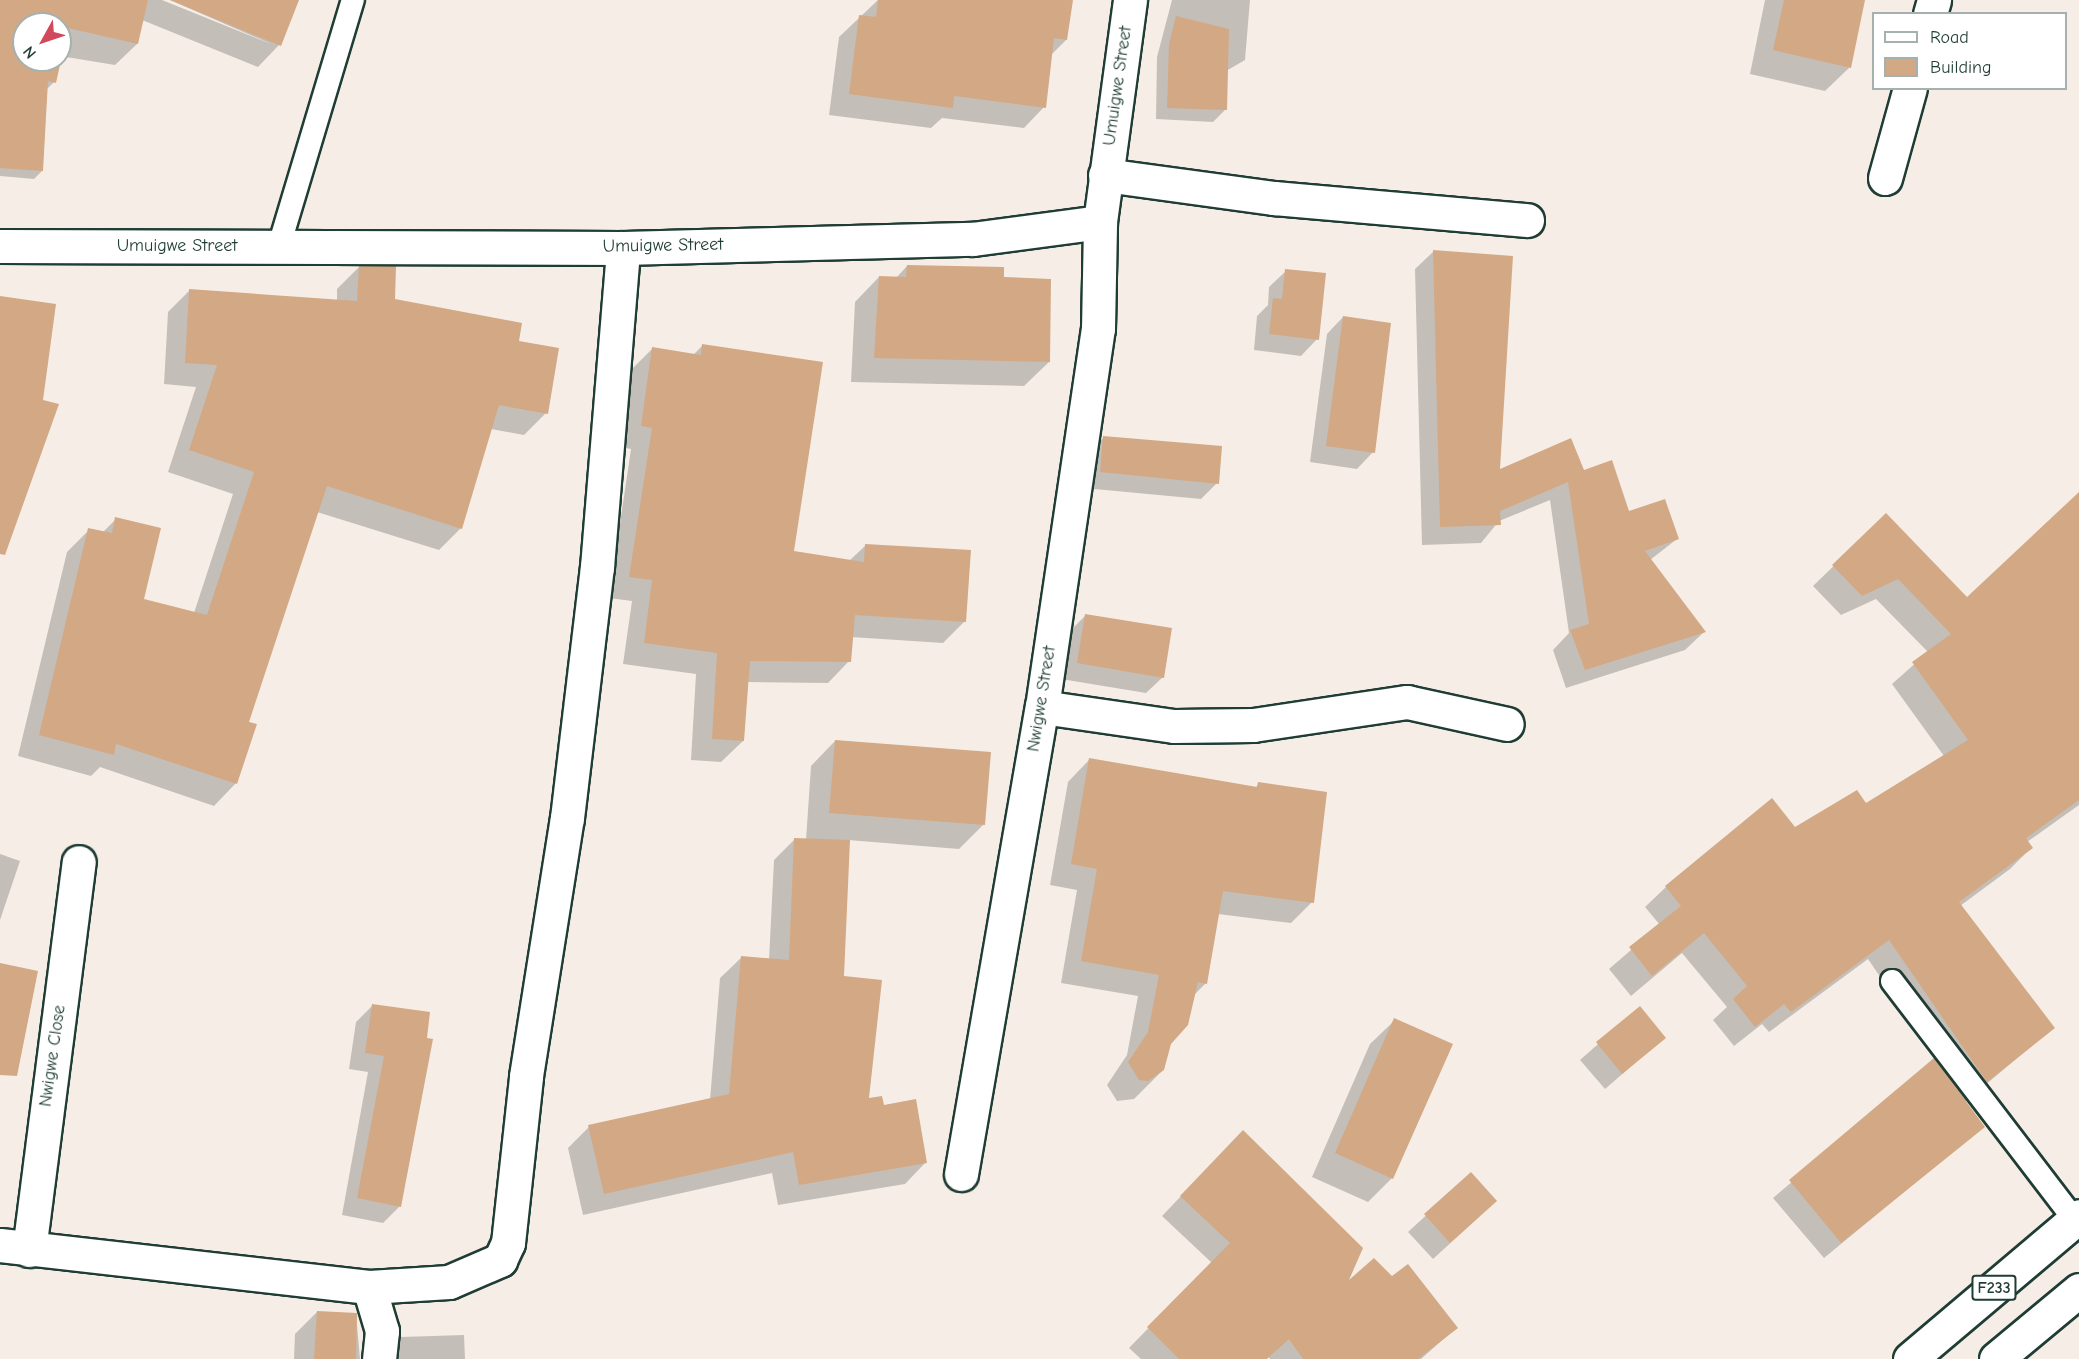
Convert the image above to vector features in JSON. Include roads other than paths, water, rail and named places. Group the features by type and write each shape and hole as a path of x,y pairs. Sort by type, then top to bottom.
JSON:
{"street":[{"name":"Umuigwe Street","path":"0,246 623,248 974,239 1100,222 1130,0"},
{"path":"1885,178 1909,90"},
{"path":"1105,175 1274,198 1527,220"},
{"name":"Nwigwe Street","path":"961,1174 1042,707 1098,329 1100,222"},
{"path":"14,1248 369,1287 449,1282 482,1273 500,1260 508,1243 597,567 623,248"},
{"path":"1042,707 1174,726 1253,725 1407,702 1507,724"},
{"name":"Nwigwe Close","path":"14,1248 79,862"},
{"name":"F233","path":"1910,1359 2077,1218"},
{"path":"369,1287 382,1330 379,1359"},
{"path":"1996,1359 2079,1290"}],"lane":[{"path":"279,246 353,0"},
{"path":"1892,981 2077,1218"}]}
